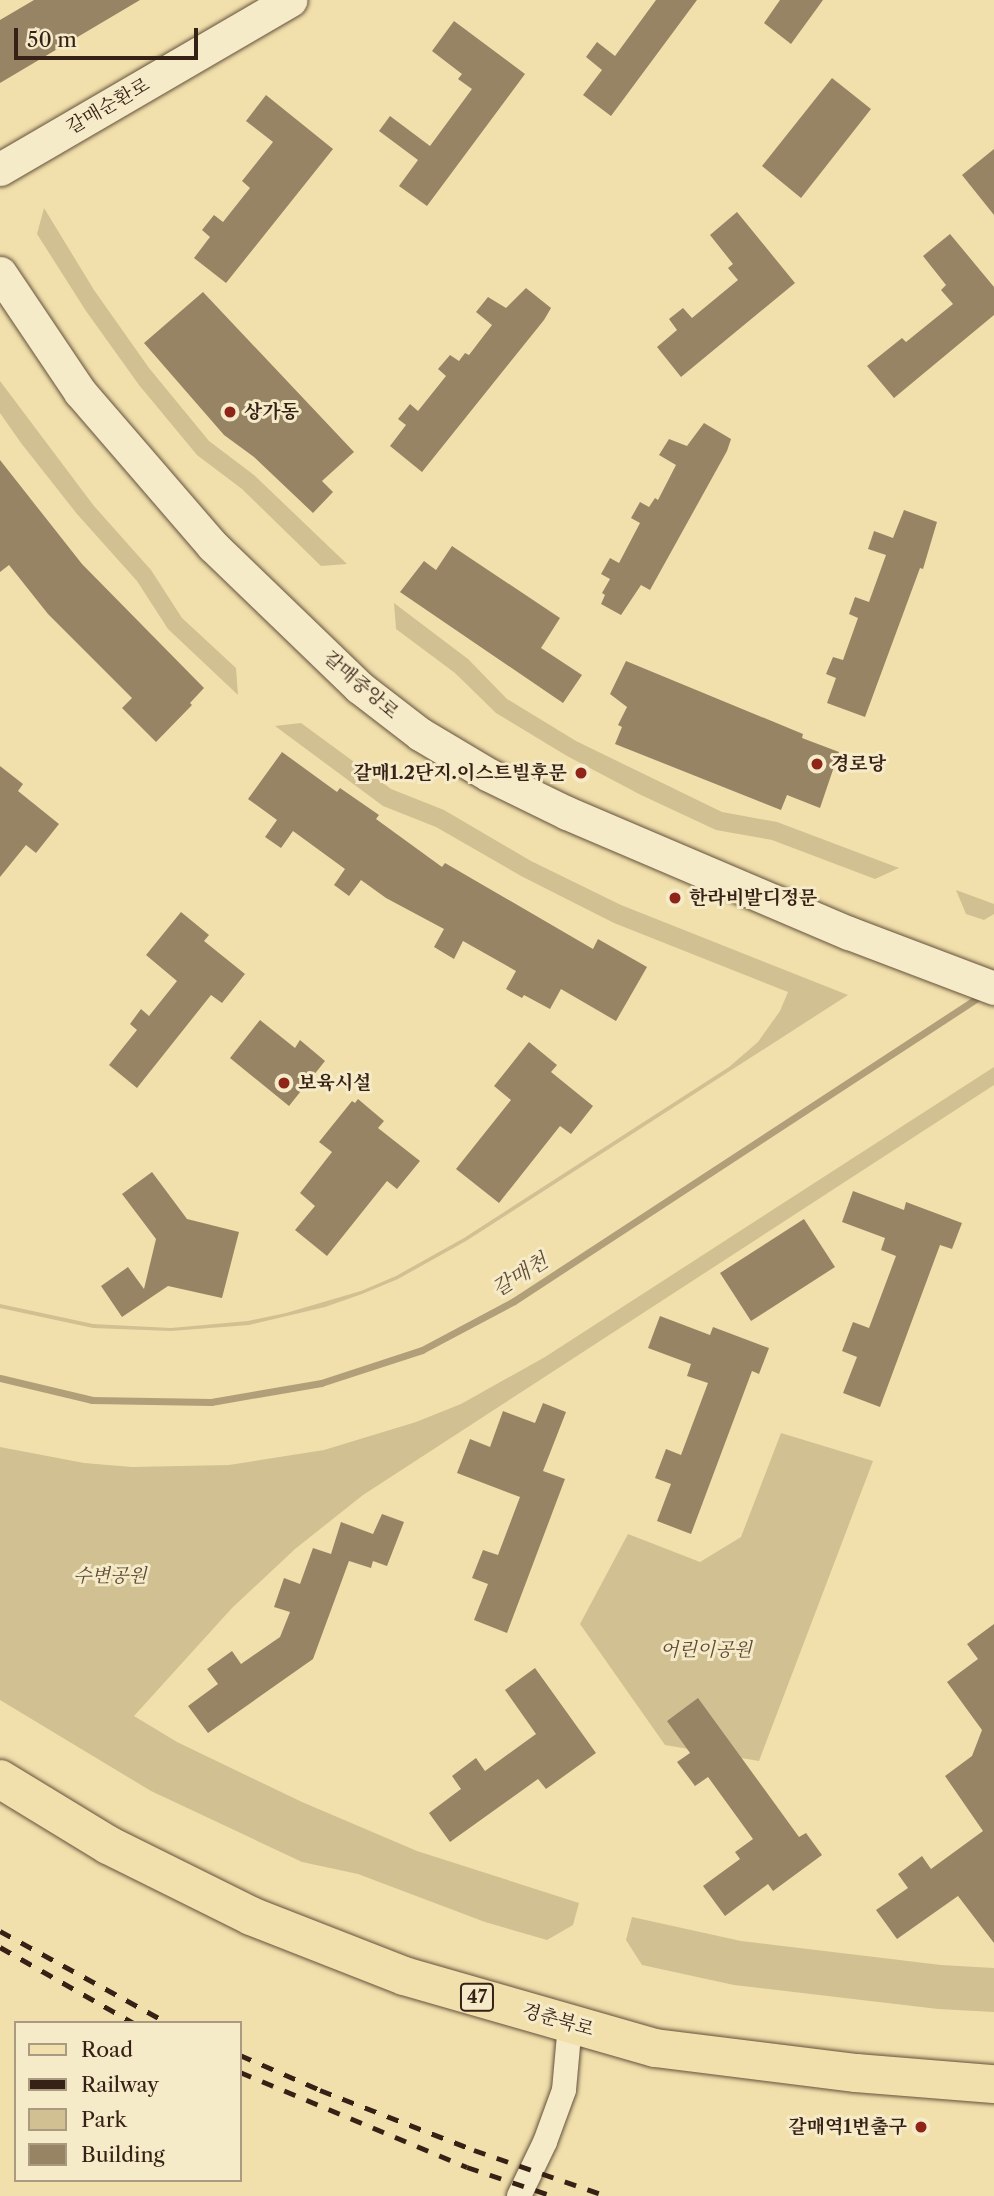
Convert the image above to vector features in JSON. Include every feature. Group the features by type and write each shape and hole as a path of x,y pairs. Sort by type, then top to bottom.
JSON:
{"main road":[{"name":"경춘북로","path":"0,1779 108,1845 251,1916 404,1976 655,2048 831,2070 994,2084"}],"street":[{"name":"갈매순환로","path":"0,169 289,0"},
{"name":"갈매중앙로","path":"0,273 80,392 213,546 369,694 420,734 489,775 566,813 849,933 994,988"},
{"path":"519,2196 545,2142 564,2090 570,2024"}],"green space":[{"path":"44,208 94,290 149,368 209,441 254,475 347,564 321,566 242,489 197,455 139,385 86,311 37,234"},
{"path":"0,381 94,506 151,570 182,618 236,668 238,695 168,629 137,581 77,514 21,443 0,413"},
{"path":"394,603 468,659 507,699 576,741 722,812 777,822 899,868 875,879 772,840 716,830 641,795 567,756 496,713 455,673 396,629"},
{"path":"301,723 391,789 444,810 531,861 621,905 848,995 466,1241 398,1279 362,1294 325,1307 249,1325 171,1331 93,1328 0,1308 0,1304 93,1324 171,1328 248,1321 361,1291 396,1276 464,1238 729,1067 758,1042 780,1011 788,992 614,923 523,877 436,827 383,806 275,726"},
{"path":"956,890 994,904 994,914 984,920 966,914"},
{"name":"수변공원","path":"994,1067 994,1085 363,1495 295,1549 232,1608 134,1716 177,1742 302,1802 417,1851 579,1903 573,1925 547,1940 485,1922 358,1874 302,1862 151,1791 0,1700 0,1447 84,1463 132,1467 229,1465 324,1450 416,1422 461,1404 545,1357"},
{"name":"어린이공원","path":"781,1433 873,1461 759,1761 665,1745 580,1624 628,1534 700,1562 741,1537"},
{"path":"632,1917 741,1941 941,1965 994,1968 994,2012 938,2009 734,1985 642,1965 626,1940"}],"building":[{"path":"34,0 140,0 0,83 0,20"},
{"path":"656,0 697,0 611,116 583,95 602,70 586,57 597,42 615,56"},
{"path":"780,0 823,0 791,44 764,23"},
{"path":"454,21 525,74 427,206 399,186 418,160 379,131 390,116 430,146 472,89 458,79 462,74 432,51"},
{"path":"832,78 871,109 801,198 762,166"},
{"path":"266,95 333,149 226,283 194,258 210,237 202,230 214,215 223,222 250,188 242,181 273,142 246,121"},
{"path":"994,149 994,215 962,175"},
{"path":"737,212 795,283 681,377 657,347 677,330 669,319 683,308 692,318 738,280 728,268 733,264 710,235"},
{"path":"950,234 994,287 994,315 894,398 867,366 902,338 906,342 953,304 941,290 946,285 923,256"},
{"path":"526,288 551,308 422,472 390,446 406,425 398,419 410,404 418,411 446,376 438,369 450,355 459,361 465,353 469,355 492,325 476,312 488,297 506,308"},
{"path":"203,292 354,452 322,481 333,492 313,513 254,457 224,435 144,343"},
{"path":"704,423 731,439 727,451 650,590 641,585 621,615 601,604 605,595 602,593 610,579 601,574 610,558 619,563 640,523 631,518 640,502 649,507 655,498 658,500 676,465 659,455 669,439 687,446"},
{"path":"0,460 82,564 204,688 190,703 192,705 156,742 122,708 132,698 48,614 9,565 0,572"},
{"path":"904,510 937,522 923,569 920,568 865,717 827,703 836,678 826,674 833,657 843,660 858,618 849,614 855,597 869,602 886,555 868,549 874,531 893,538"},
{"path":"452,546 560,618 541,648 582,675 563,703 400,592 424,561 436,570"},
{"path":"626,661 803,734 802,738 839,752 820,808 787,795 781,810 615,744 622,727 618,725 627,707 610,694"},
{"path":"282,752 337,792 340,788 379,815 376,819 442,867 445,863 593,949 598,939 647,967 616,1021 561,989 550,1009 524,995 522,998 506,989 516,971 463,941 454,959 434,947 444,929 386,898 361,880 349,896 334,885 345,869 293,831 281,848 265,837 277,820 248,799"},
{"path":"0,766 23,784 18,791 59,824 36,853 26,845 0,877"},
{"path":"181,912 209,935 204,941 245,974 222,1003 211,995 137,1088 109,1065 137,1030 130,1024 141,1009 149,1016 177,981 146,955"},
{"name":"보육시설","path":"260,1020 295,1048 300,1040 325,1061 289,1106 230,1058"},
{"path":"529,1042 557,1065 551,1072 593,1106 571,1134 560,1126 499,1203 456,1169 511,1100 494,1086"},
{"path":"358,1099 384,1121 378,1128 420,1161 397,1189 387,1181 327,1256 295,1230 315,1206 300,1193 332,1152 319,1142 352,1101 355,1103"},
{"path":"152,1172 187,1219 239,1232 222,1298 168,1286 122,1317 101,1286 128,1267 144,1289 156,1239 122,1194"},
{"path":"853,1191 904,1210 906,1202 962,1223 952,1249 940,1245 880,1407 843,1393 857,1357 842,1351 853,1322 869,1328 896,1256 881,1250 885,1238 842,1222"},
{"path":"804,1219 835,1267 751,1321 720,1273"},
{"path":"660,1316 710,1335 713,1327 769,1348 759,1374 752,1371 691,1534 657,1521 671,1484 655,1478 666,1449 681,1455 708,1383 687,1376 691,1364 648,1348"},
{"path":"543,1403 566,1412 543,1471 565,1479 507,1633 474,1620 488,1584 472,1578 483,1550 498,1555 520,1497 457,1473 470,1439 490,1447 503,1411 535,1423"},
{"path":"382,1514 404,1522 387,1566 373,1561 371,1568 349,1561 313,1659 208,1733 188,1706 218,1684 207,1669 232,1651 241,1664 280,1637 290,1612 274,1607 284,1578 300,1584 313,1548 331,1554 341,1522 373,1534"},
{"path":"994,1624 994,1943 958,1896 897,1939 876,1910 908,1888 898,1874 922,1856 931,1869 983,1831 945,1776 972,1756 982,1730 947,1682 978,1659 967,1644"},
{"path":"535,1668 596,1753 546,1789 538,1779 450,1842 429,1813 461,1789 452,1776 476,1758 485,1771 536,1734 505,1690"},
{"path":"698,1698 799,1837 806,1833 822,1855 773,1891 768,1884 725,1916 703,1886 740,1859 735,1852 753,1839 708,1777 695,1786 677,1762 690,1753 667,1721"}],"waterway":[{"name":"갈매천","path":"0,1378 92,1400 211,1402 321,1383 422,1350 514,1301 982,995"}],"railway":[{"path":"0,1931 164,2021"},
{"path":"0,1947 130,2021"},
{"path":"242,2056 320,2090 474,2150 607,2196"},
{"path":"242,2073 467,2167 553,2196"}],"place":[{"name":"상가동","path":"230,412"},
{"name":"경로당","path":"817,764"},
{"name":"갈매1.2단지.이스트빌후문","path":"581,773"},
{"name":"한라비발디정문","path":"675,898"},
{"name":"보육시설","path":"284,1083"},
{"name":"갈매역1번출구","path":"921,2127"}]}
